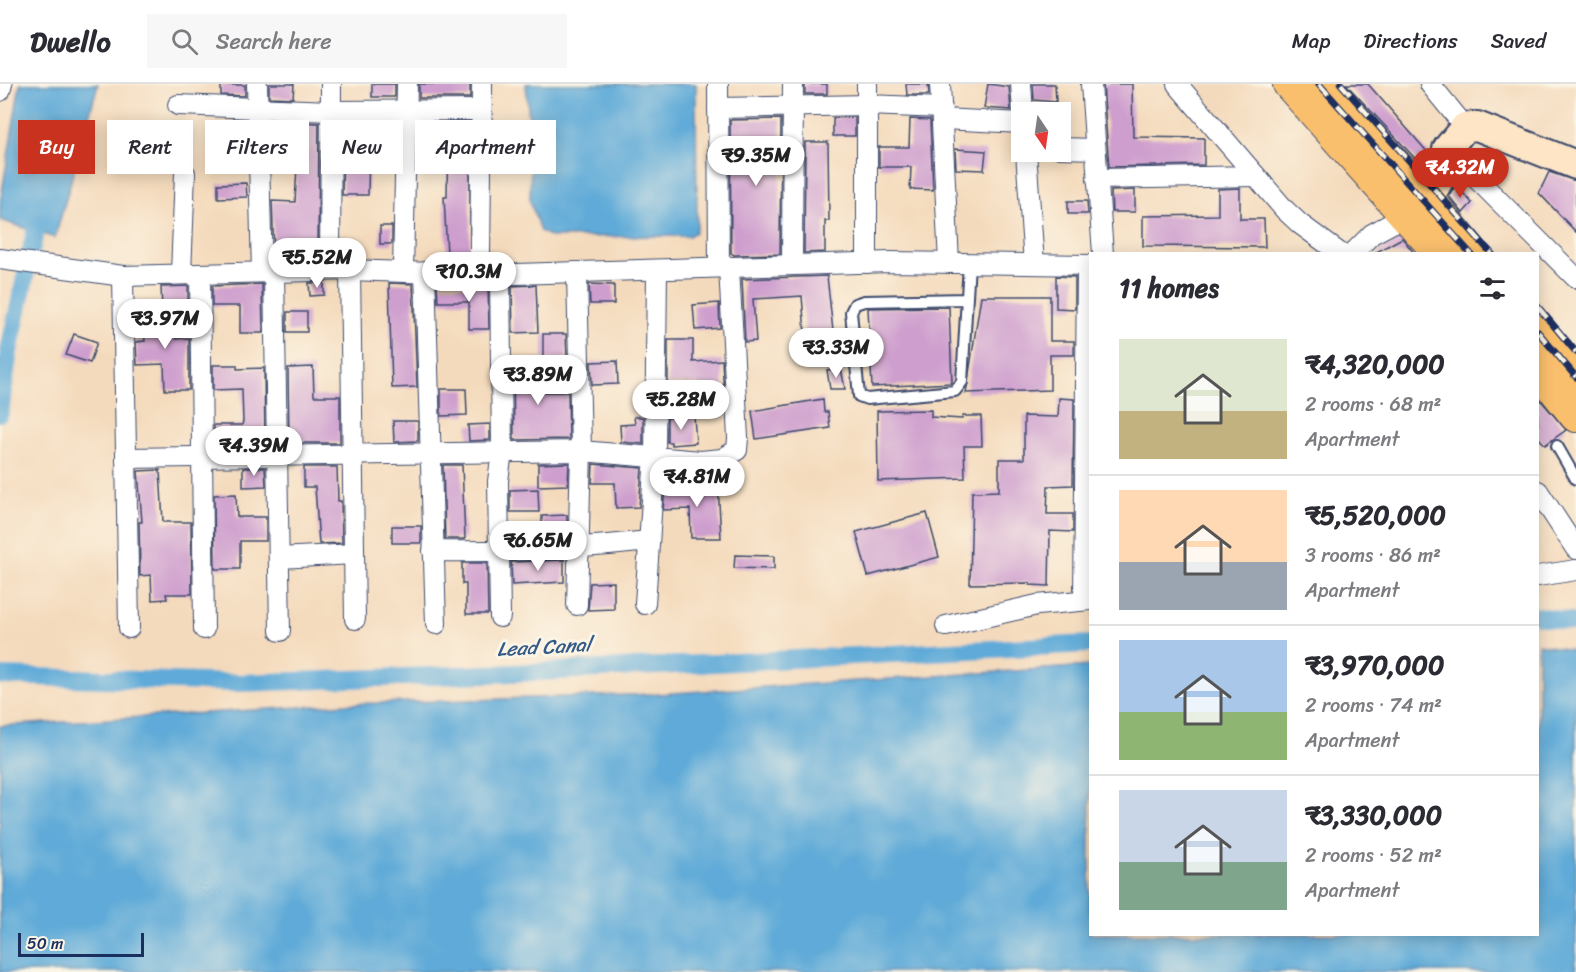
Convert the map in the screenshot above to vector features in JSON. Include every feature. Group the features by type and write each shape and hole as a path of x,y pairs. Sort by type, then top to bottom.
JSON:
{"main road":[{"path":"1289,84 1418,207 1472,252"},
{"path":"1321,84 1418,207 1439,252"},
{"path":"1418,207 1444,172 1447,149 1465,128 1477,126 1576,165"},
{"path":"1539,330 1576,375"},
{"path":"1539,370 1573,407"}],"street":[{"path":"0,91 2,84"},
{"path":"257,84 278,456 280,631"},
{"path":"331,84 340,270 353,454 355,619"},
{"path":"403,271 407,84"},
{"path":"482,84 480,256 494,275 502,452 498,481 500,617"},
{"path":"126,459 581,451 701,460 722,459 737,450 724,267 718,84"},
{"path":"792,265 793,84"},
{"path":"867,84 867,263"},
{"path":"940,84 959,263"},
{"path":"1021,84 1022,102"},
{"path":"1091,84 1097,178 1094,252"},
{"path":"1178,84 1300,224 1338,252"},
{"path":"1430,84 1465,128"},
{"path":"178,105 331,111 481,110"},
{"path":"718,108 868,105 1011,122"},
{"path":"1071,148 1095,149"},
{"path":"1447,149 1576,278"},
{"path":"1027,162 1034,264"},
{"path":"185,174 203,456 204,629"},
{"path":"1097,178 1256,176"},
{"path":"1355,252 1372,234 1418,207"},
{"path":"0,259 123,276 340,270 494,275 867,263 1034,264 1089,261"},
{"path":"645,604 655,455 657,270"},
{"path":"425,272 436,624"},
{"path":"577,272 581,451 577,605"},
{"path":"123,276 129,628"},
{"path":"1539,493 1576,549"},
{"path":"946,626 1037,605 1087,600 1089,503"},
{"path":"433,551 500,552 579,549 649,541"},
{"path":"279,558 354,554"},
{"path":"1539,576 1576,570"}],"lane":[{"path":"959,263 967,298 959,389 955,392 867,399 860,396 851,312 855,304 864,301 967,298"},
{"path":"1557,446 1576,479"}],"water":[{"path":"20,84 98,84 88,120 18,120 18,174 73,174 55,238 0,220 0,204"},
{"path":"526,84 696,84 697,226 695,232 689,236 551,237 540,231 530,201 530,174 556,174 556,120 529,120"},
{"path":"1539,644 1576,651 1576,972 0,972 0,726 347,704 657,694 1089,666 1089,936 1539,936"}],"building":[{"path":"269,84 294,84 293,98 269,97"},
{"path":"372,84 395,84 395,97 372,97"},
{"path":"419,84 470,84 470,98 419,98"},
{"path":"805,84 827,84 827,94 805,94"},
{"path":"906,84 928,84 929,95 907,95"},
{"path":"988,84 1009,87 1011,110 984,108"},
{"path":"1033,84 1055,84 1056,102 1034,100"},
{"path":"1103,84 1132,84 1133,137 1204,138 1204,165 1109,167"},
{"path":"1346,84 1368,84 1430,155 1426,170"},
{"path":"221,85 245,85 245,96 221,95"},
{"path":"855,117 855,136 833,136 833,118"},
{"path":"781,119 780,254 734,255 731,253 730,120"},
{"path":"910,119 930,120 933,190 910,189 911,167 879,167 879,147 909,147"},
{"path":"309,123 319,123 318,251 274,253 272,201 295,202 297,174 309,174"},
{"path":"805,142 828,142 829,221 825,221 825,252 804,253"},
{"path":"955,149 986,151 984,170 956,169"},
{"path":"1549,172 1576,181 1576,232 1539,193"},
{"path":"342,174 368,174 368,195 342,195"},
{"path":"447,174 470,174 470,262 464,262 464,254 447,254 444,197 447,197"},
{"path":"246,183 247,197 218,198 218,184"},
{"path":"1456,185 1472,203 1463,213 1449,196"},
{"path":"1240,188 1240,219 1264,219 1265,247 1143,246 1143,216 1218,215 1218,189"},
{"path":"1135,190 1135,212 1112,212 1111,191"},
{"path":"1068,201 1087,201 1088,214 1068,214"},
{"path":"380,226 392,226 392,244 380,244"},
{"path":"1402,238 1413,252 1377,252"},
{"path":"827,276 833,331 805,333 802,296 753,299 756,341 745,342 742,279"},
{"path":"1056,276 1075,277 1075,309 1056,308"},
{"path":"309,283 324,283 324,295 310,296"},
{"path":"389,283 413,284 417,387 392,388"},
{"path":"262,284 263,333 240,333 240,306 212,306 212,286"},
{"path":"589,284 614,285 614,304 590,304"},
{"path":"437,285 488,287 489,329 469,329 469,302 438,302"},
{"path":"536,285 538,332 513,333 512,286"},
{"path":"188,286 188,307 162,308 161,287"},
{"path":"981,296 1050,296 1050,341 1074,341 1074,355 1050,355 1050,390 966,393"},
{"path":"719,303 720,328 695,330 693,305"},
{"path":"949,307 952,383 872,387 868,308"},
{"path":"173,312 176,339 189,338 189,390 165,390 164,364 137,365 136,342 145,341 142,316"},
{"path":"287,312 307,312 307,332 287,332"},
{"path":"74,334 97,342 90,363 66,355"},
{"path":"543,334 566,334 567,359 543,359"},
{"path":"668,340 693,340 693,362 722,360 725,412 700,414 698,384 668,384"},
{"path":"542,361 544,392 568,392 569,439 514,440 513,363"},
{"path":"617,361 618,384 592,385 591,362"},
{"path":"213,365 237,365 237,369 264,368 265,444 214,445 214,425 242,425 243,421 242,389 213,390"},
{"path":"313,367 314,396 340,396 340,443 289,443 288,368"},
{"path":"841,368 845,389 830,389 827,370"},
{"path":"441,389 466,389 467,415 441,416"},
{"path":"1059,398 1074,399 1073,485 1048,486 1047,514 1073,514 1073,532 1050,531 1049,586 1030,585 1030,583 970,584 972,492 999,491 999,459 1024,459 1024,416 1058,417"},
{"path":"1539,398 1566,430 1545,445 1539,438"},
{"path":"823,399 824,412 828,412 830,428 756,439 752,411"},
{"path":"931,410 931,417 962,419 963,416 981,416 982,446 964,446 965,478 878,481 877,411"},
{"path":"694,416 696,443 671,445 671,442 667,442 667,418"},
{"path":"634,417 643,417 643,444 621,442 620,425 635,424"},
{"path":"393,421 418,421 418,441 394,442"},
{"path":"490,424 490,440 469,441 468,425"},
{"path":"569,463 568,485 538,486 538,464"},
{"path":"593,464 642,468 639,507 616,508 615,483 592,483"},
{"path":"443,465 462,465 465,539 445,539"},
{"path":"304,467 337,467 342,543 319,544 315,487 304,487"},
{"path":"243,468 265,468 266,486 243,487"},
{"path":"160,470 163,522 191,522 192,594 166,594 167,599 152,600 151,575 140,576 139,522 142,522 138,471"},
{"path":"718,485 721,538 691,538 690,509 663,510 665,487"},
{"path":"538,489 539,512 510,512 510,490"},
{"path":"236,494 237,517 266,517 266,541 240,541 240,569 215,569 214,495"},
{"path":"927,513 939,557 868,576 856,532"},
{"path":"567,515 567,536 542,537 542,516"},
{"path":"392,526 421,526 421,543 392,543"},
{"path":"735,555 774,556 774,569 734,568"},
{"path":"564,560 564,582 512,585 511,562"},
{"path":"462,563 487,563 488,614 466,614 466,584 462,584"},
{"path":"614,582 614,609 588,610 590,583"}],"waterway":[{"path":"0,413 9,351 40,209"},
{"name":"Lead Canal","path":"1539,616 1576,623"},
{"name":"Lead Canal","path":"0,676 241,683 539,672 1089,644"}],"railway":[{"path":"1319,84 1469,252"},
{"path":"1341,84 1490,252"},
{"path":"1539,308 1576,352"},
{"path":"1539,333 1576,377"}]}
